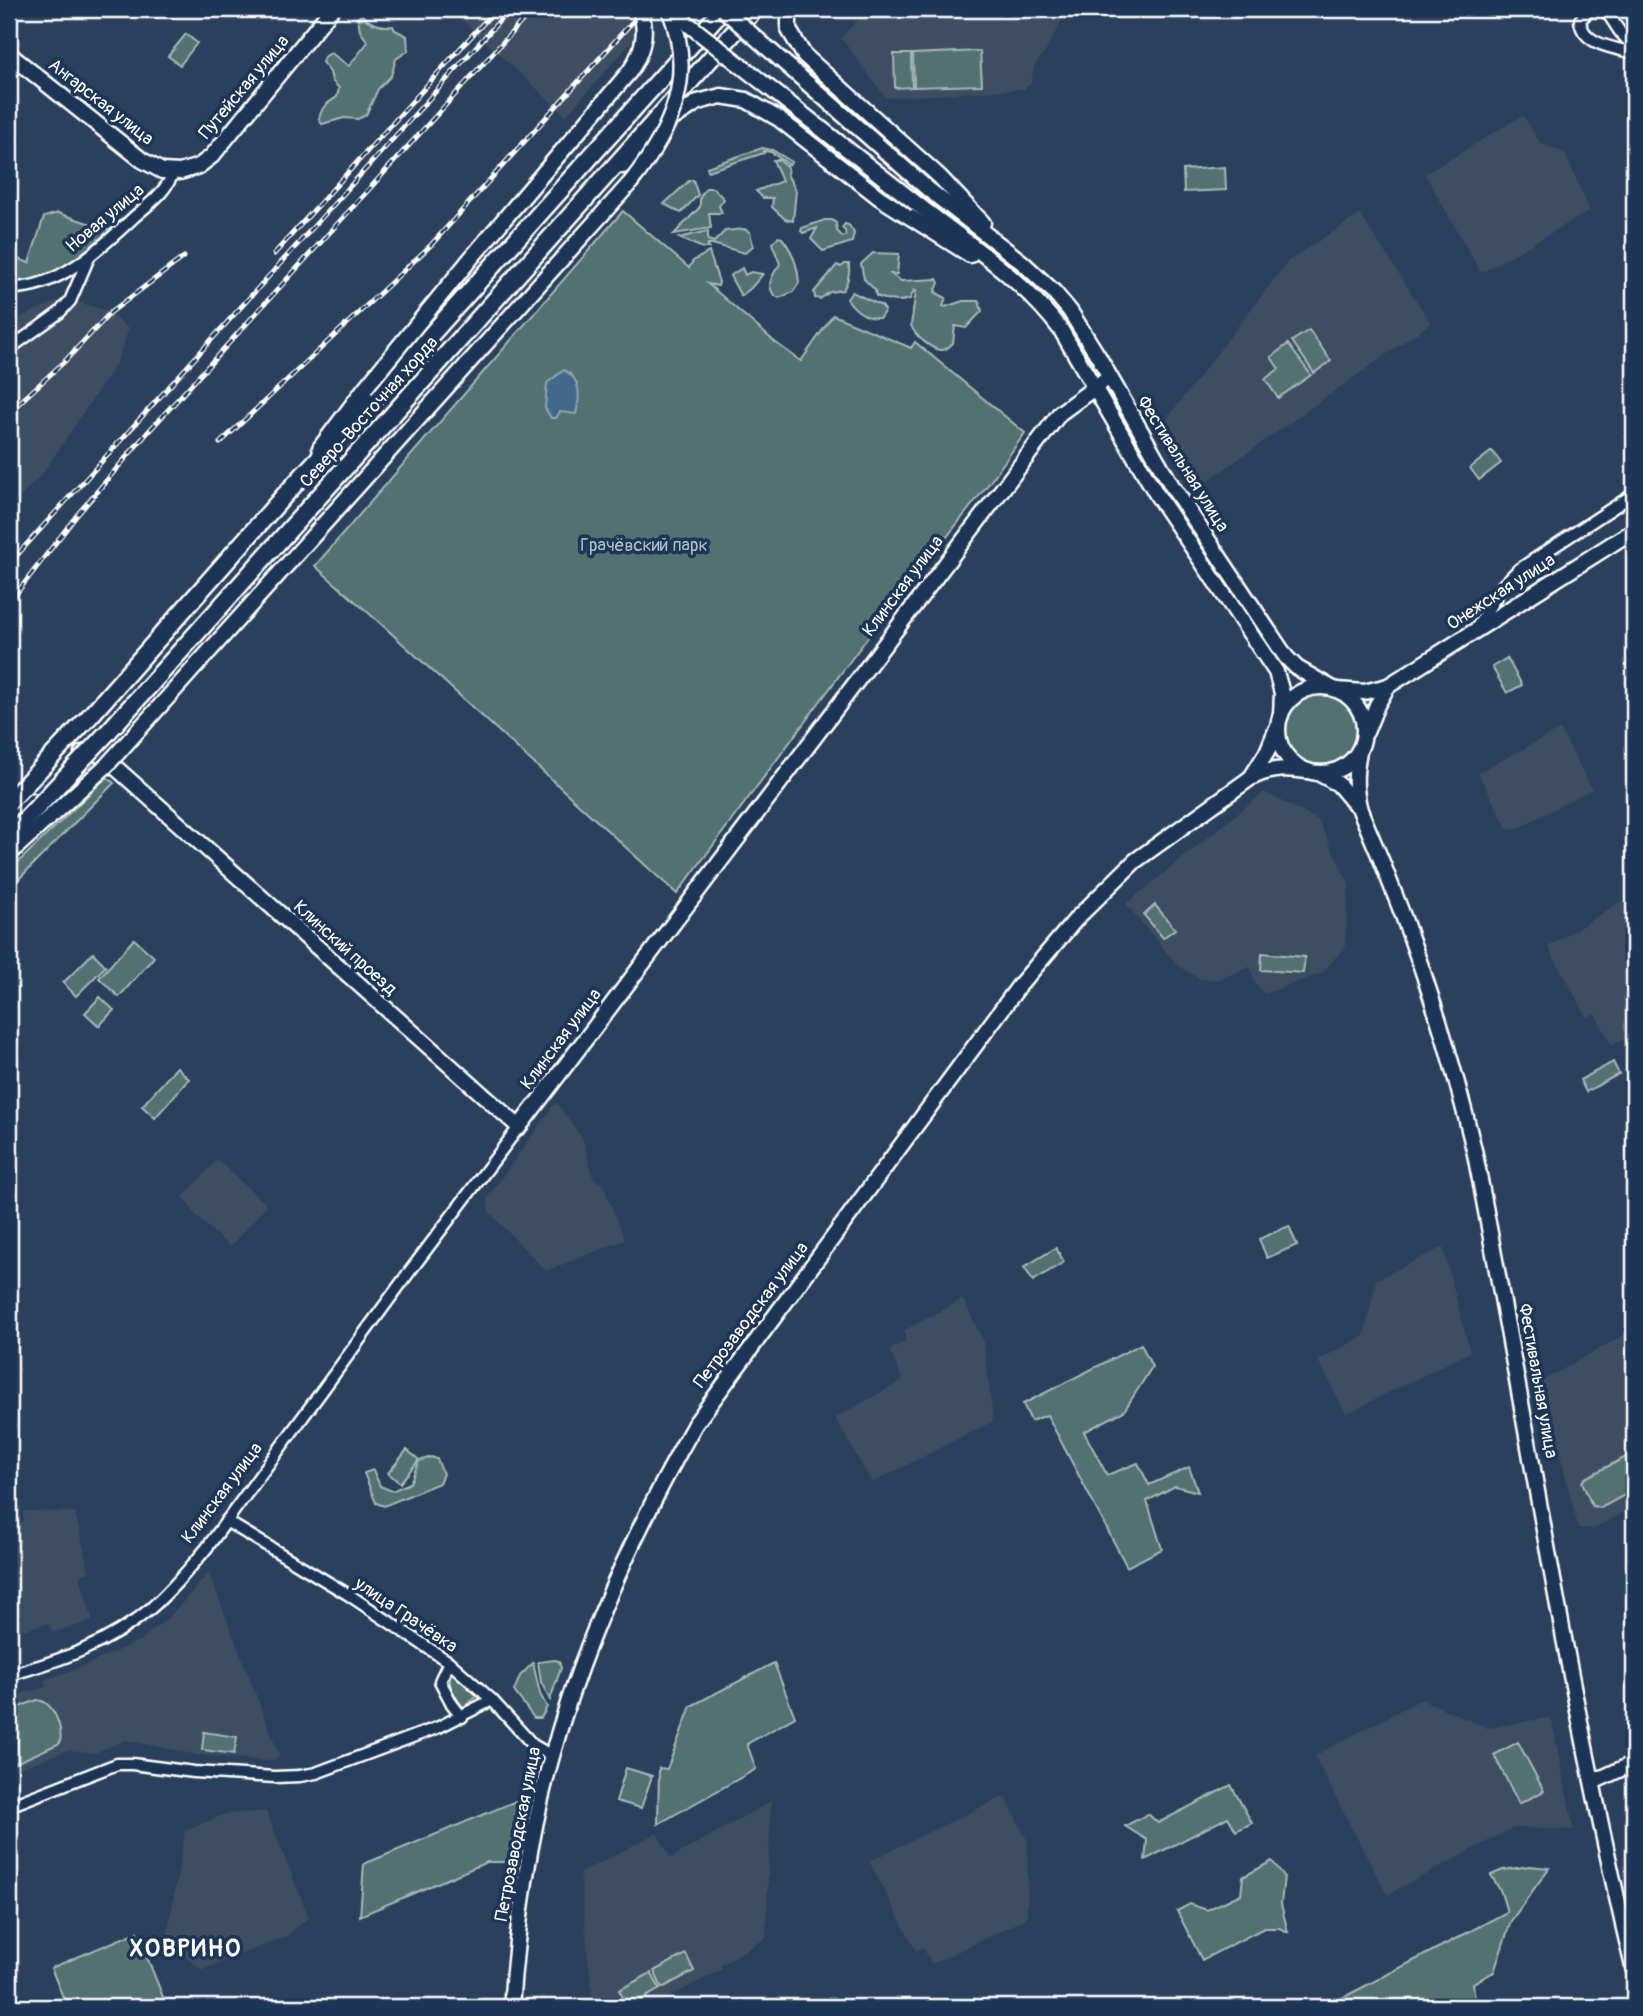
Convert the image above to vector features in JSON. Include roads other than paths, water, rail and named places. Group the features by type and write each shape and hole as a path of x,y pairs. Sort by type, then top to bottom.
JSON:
{"main road":[{"name":"Путейская улица","path":"173,173 199,166 225,143 332,9"},
{"path":"283,497 418,321 631,71 643,42 644,24 640,9"},
{"path":"669,9 912,210"},
{"path":"9,854 107,765 631,182 651,156 668,126 678,91 680,49 669,9"},
{"path":"723,9 929,190 1011,253"},
{"name":"Северо-Восточная хорда","path":"9,802 90,716 283,497 723,9"},
{"name":"Северо-Восточная хорда","path":"9,837 127,712 755,9"},
{"path":"789,9 788,22 793,40 816,66 940,177 1011,253"},
{"name":"Ангарская улица","path":"9,54 142,160 152,167 173,173"},
{"path":"553,234 669,121 691,106 712,98 746,100 772,113 866,188 912,210"},
{"name":"Фестивальная улица","path":"912,210 1029,294 1051,317 1168,512 1276,672 1282,693 1279,721"},
{"name":"Фестивальная улица","path":"1011,253 1054,292 1070,311 1172,486 1287,659 1297,668 1334,689"},
{"name":"Клинская улица","path":"519,1127 1059,413 1109,377"},
{"name":"Онежская улица","path":"1334,689 1364,692 1388,686 1634,530"},
{"path":"1361,744 1364,724 1359,708 1350,698 1334,689 1310,688 1298,693 1285,705 1279,721 1282,748 1296,765 1312,772 1341,768 1361,744 1388,686"},
{"name":"Петрозаводская улица","path":"1252,776 1267,752 1279,721"},
{"name":"Фестивальная улица","path":"1361,744 1354,791 1420,961 1467,1119 1492,1239 1549,1557 1593,1782 1634,1971"},
{"path":"9,825 93,752"},
{"name":"Клинский проезд","path":"93,752 148,796 519,1127"},
{"name":"Петрозаводская улица","path":"510,2007 523,1900 552,1756 585,1655 619,1576 665,1476 695,1424 1019,986 1100,894 1135,861 1252,776 1279,769 1312,772"},
{"name":"Фестивальная улица","path":"1312,772 1338,784 1360,810"},
{"path":"1593,1782 1634,1763"}],"street":[{"path":"1595,9 1580,20 1586,35 1597,42 1634,53"},
{"path":"1605,9 1634,47"},
{"name":"Новая улица","path":"9,288 40,283 89,257 166,187 173,173"},
{"path":"9,349 59,313 70,301 89,257"},
{"path":"1471,635 1503,585 1518,569 1634,494"},
{"path":"303,517 308,526 306,532 93,752 290,519 303,517"},
{"name":"Клинская улица","path":"9,1675 75,1654 124,1628 173,1587 226,1521 519,1127"},
{"name":"улица Грачёвка","path":"226,1521 349,1595 449,1662 492,1700 533,1745 552,1756"},
{"path":"449,1662 440,1681 462,1717"},
{"path":"9,1806 117,1765 275,1777 316,1773 462,1717 492,1700"}],"railway":[{"path":"274,254 496,9"},
{"path":"9,564 510,9"},
{"path":"9,603 77,515 148,432 533,9"},
{"path":"220,443 431,245 644,9"},
{"path":"18,404 65,361 111,312 184,257"}],"district":[{"name":"ХОВРИНО","path":"186,1948"}],"park label":[{"name":"Грачёвский парк","path":"644,545"}]}
